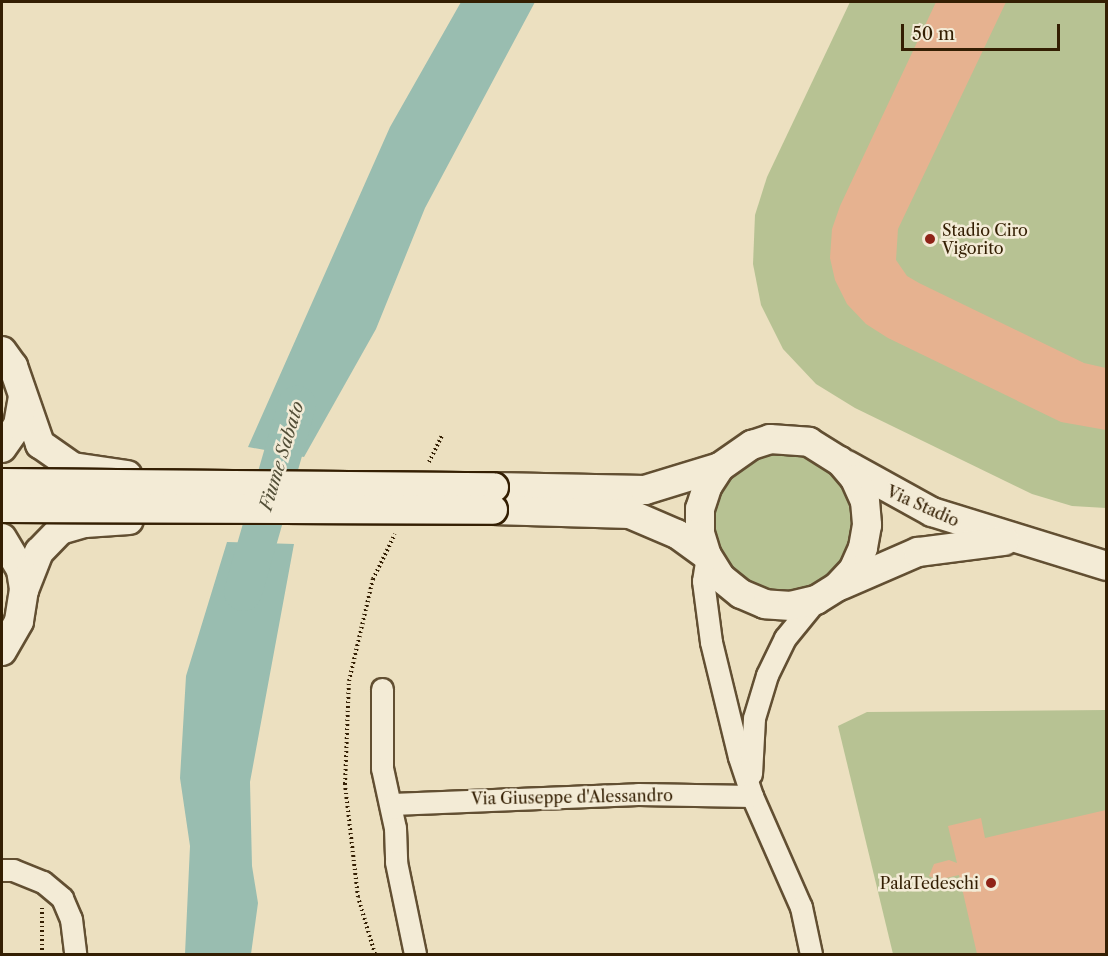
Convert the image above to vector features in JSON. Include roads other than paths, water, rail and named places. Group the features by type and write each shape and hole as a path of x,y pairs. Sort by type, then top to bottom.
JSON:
{"main road":[{"path":"2,351 13,366 23,398 17,433 40,444 74,467 215,483 494,499 630,514 677,534 707,556"},
{"path":"770,440 809,442 840,461 855,479 865,501 867,525 860,556 826,593 791,606 757,601 741,594 721,578 707,556 700,533 700,509 707,487 720,467 735,454 770,440"},
{"name":"Via Stadio","path":"840,461 932,512 1012,540 1107,566"},
{"path":"2,508 198,509 494,499 645,490 720,467"},
{"path":"2,483 215,483"},
{"path":"2,651 19,621 25,577 39,552 60,530 85,523 198,509"},
{"path":"2,538 25,577"},
{"name":"Via Stadio","path":"826,593 918,552 1012,540"}],"street":[{"path":"707,556 703,581 711,642 752,796 801,907 811,954"},
{"path":"752,796 754,718 767,675 785,638 826,593"},
{"path":"382,689 382,768 392,804 396,862 415,954"},
{"name":"Via Giuseppe d'Alessandro","path":"392,804 638,794 752,796"},
{"path":"2,870 13,870 43,882 62,898 71,920 75,954"}],"water":[{"path":"461,2 535,2 425,208 376,329 304,457 248,447 390,127"},
{"path":"227,542 294,544 250,782 252,866 258,903 251,954 185,954 190,846 180,778 186,676"}],"waterway":[{"name":"Fiume Sabato","path":"243,592 297,405"}],"place":[{"name":"Stadio Ciro Vigorito","path":"930,239"},
{"name":"PalaTedeschi","path":"991,883"}]}
